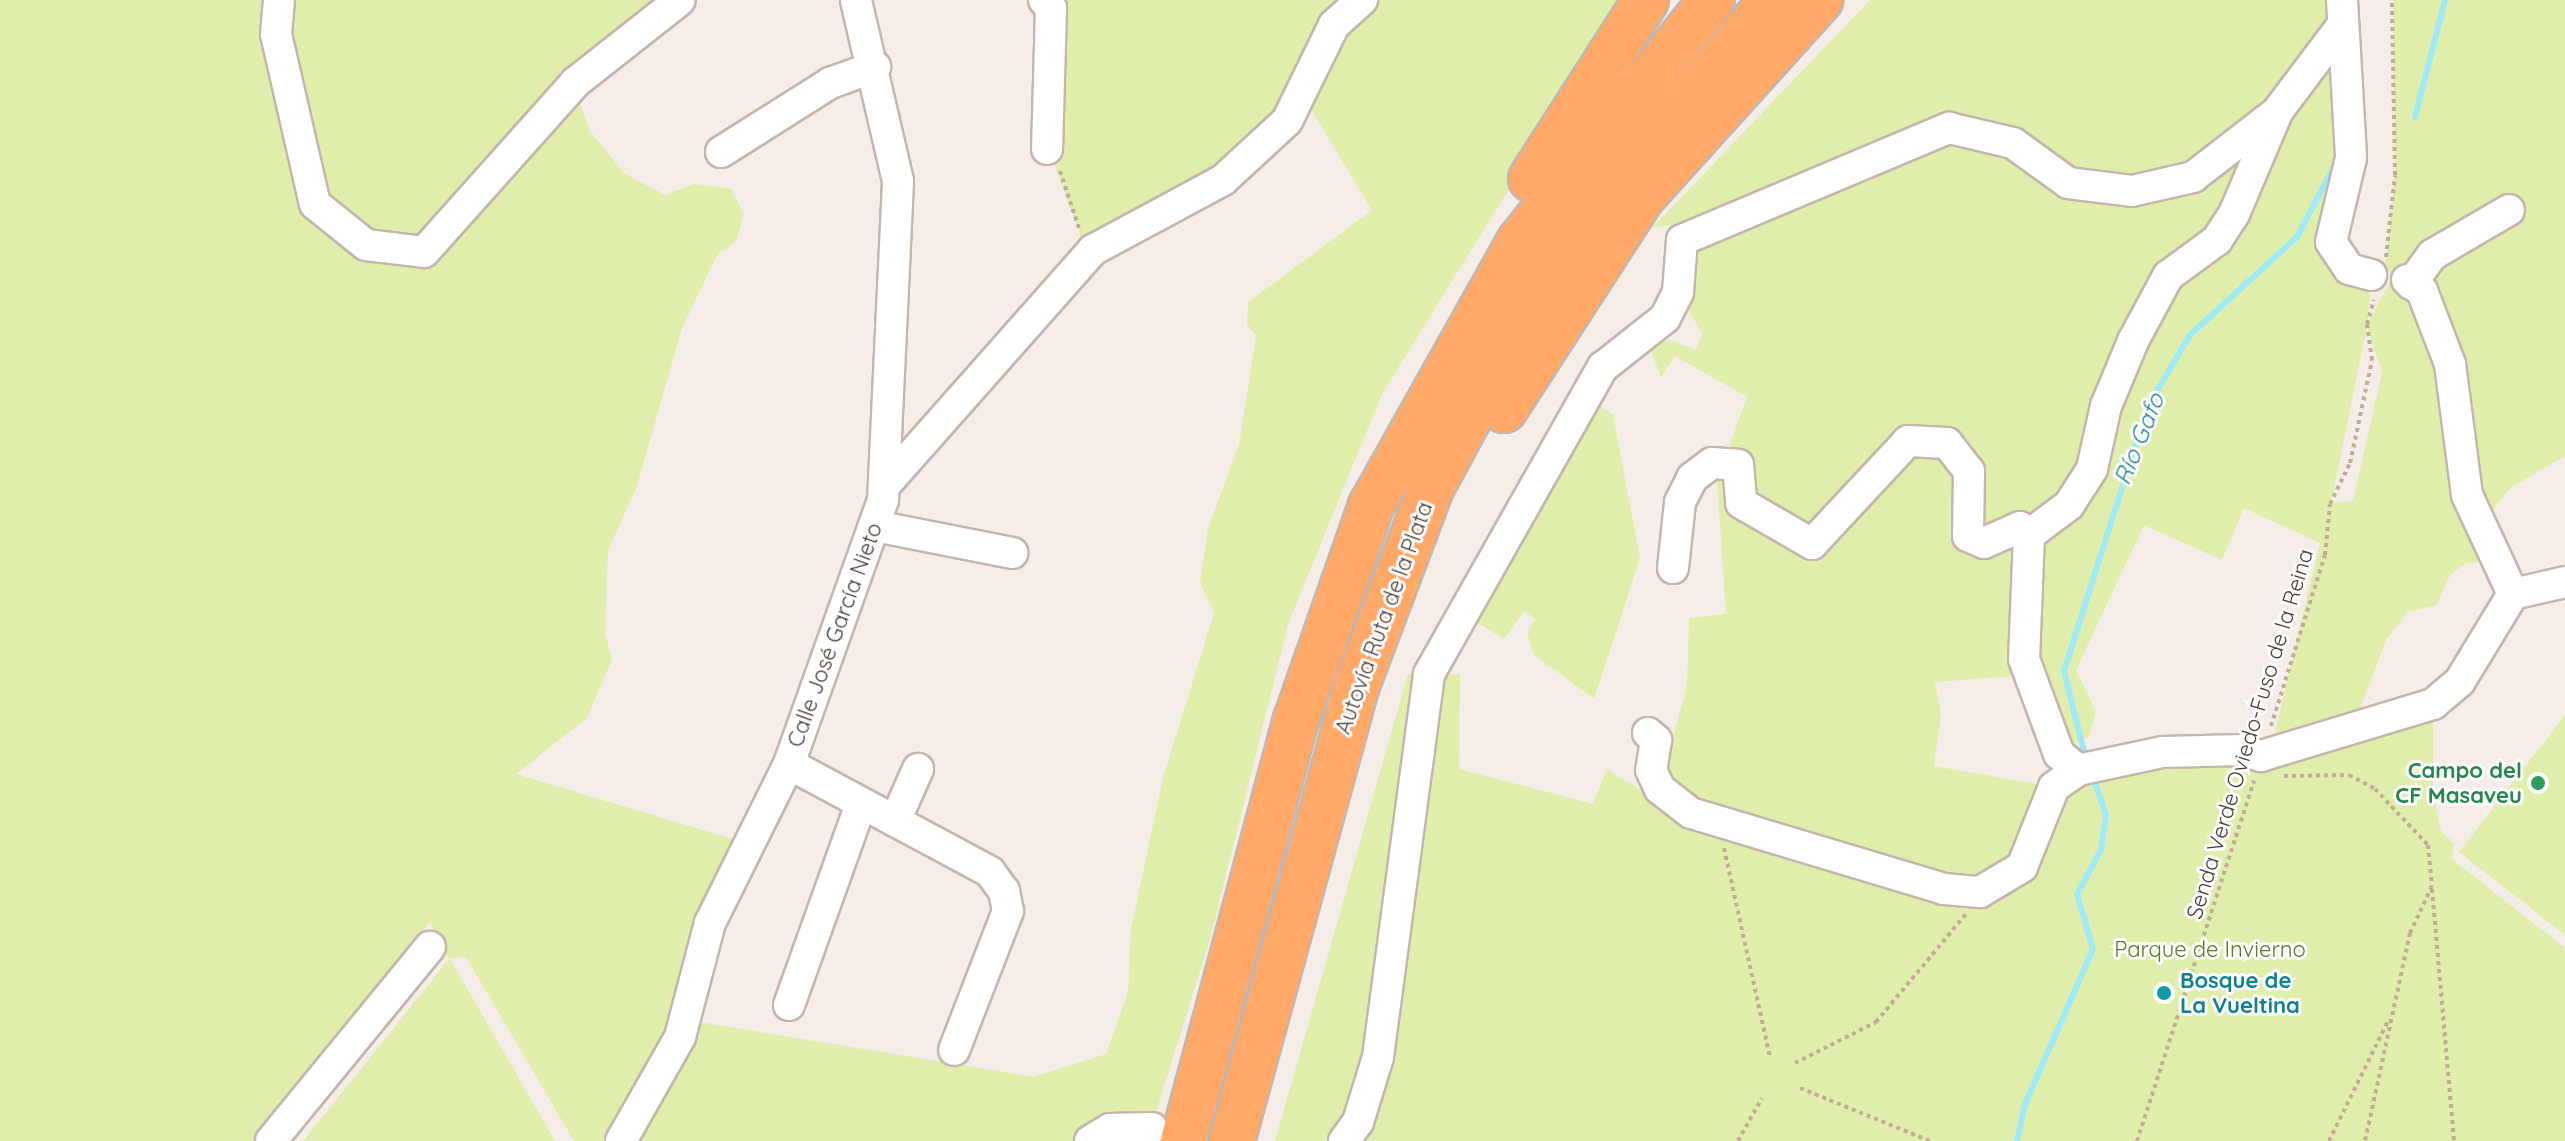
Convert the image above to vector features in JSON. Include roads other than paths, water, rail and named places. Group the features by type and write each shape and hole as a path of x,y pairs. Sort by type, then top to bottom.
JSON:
{"highway":[{"path":"1167,1134 1342,576 1394,457 1437,340 1481,256 1646,0"},
{"path":"1394,457 1520,241 1712,0"},
{"name":"Autovía Ruta de la Plata","path":"1232,1141 1362,671 1406,546 1460,428 1551,266 1772,0"},
{"path":"1315,844 1430,556 1489,435 1575,290 1642,197 1820,0"},
{"path":"1642,197 1847,0"}],"street":[{"path":"279,0 276,34 315,204 366,245 424,252 576,82 680,0"},
{"name":"Calle José García Nieto","path":"621,1141 680,1037 710,923 789,764 875,526 885,485 898,181 875,67 856,0"},
{"path":"1044,0 1051,8 1047,149"},
{"path":"885,485 1088,256 1119,231 1223,180 1287,121 1334,25 1362,0"},
{"path":"2029,535 2069,505 2092,469 2106,406 2133,341 2168,276 2217,240 2234,214 2277,112 2342,14"},
{"path":"2342,14 2351,158 2331,242 2349,269 2422,291 2450,364 2467,495 2513,594"},
{"path":"721,152 830,83 875,67"},
{"path":"1344,1141 1358,1122 1378,1057 1429,674 1603,367 1665,318 1678,292 1682,240 1949,128 2013,143 2068,183 2132,191 2193,177 2277,112"},
{"path":"2390,280 2509,210"},
{"path":"1673,568 1680,502 1712,463 1738,465 1741,503 1797,542 1812,544 1917,437 1947,443 1965,458 1968,536 1984,543 2020,527 2029,535"},
{"path":"875,526 1012,553"},
{"path":"2029,535 2024,659 2059,754 2078,770"},
{"path":"1648,733 1656,740 1651,770 1660,789 1719,826 1980,892 2022,867 2054,787 2078,770 2163,752 2242,750 2259,764 2433,704 2460,681 2513,594 2565,582"},
{"path":"789,764 990,872 1004,891 1008,911 954,1050"},
{"path":"895,821 918,769"},
{"path":"789,1005 861,804"},
{"path":"271,1141 430,947"},
{"path":"1090,1141 1110,1129 1167,1134"}],"waterway":[{"name":"Río Gafo","path":"2415,117 2445,0"},
{"name":"Río Gafo","path":"2086,760 2064,671 2148,406 2190,335 2297,237 2332,170"},
{"name":"Río Gafo","path":"2017,1141 2025,1104 2093,949 2077,894 2101,850 2106,815 2092,774"}],"place":[{"name":"Campo del CF Masaveu","path":"2538,783"},
{"name":"Bosque de La Vueltina","path":"2164,993"}],"park label":[{"name":"Parque de Invierno","path":"2210,950"}]}
